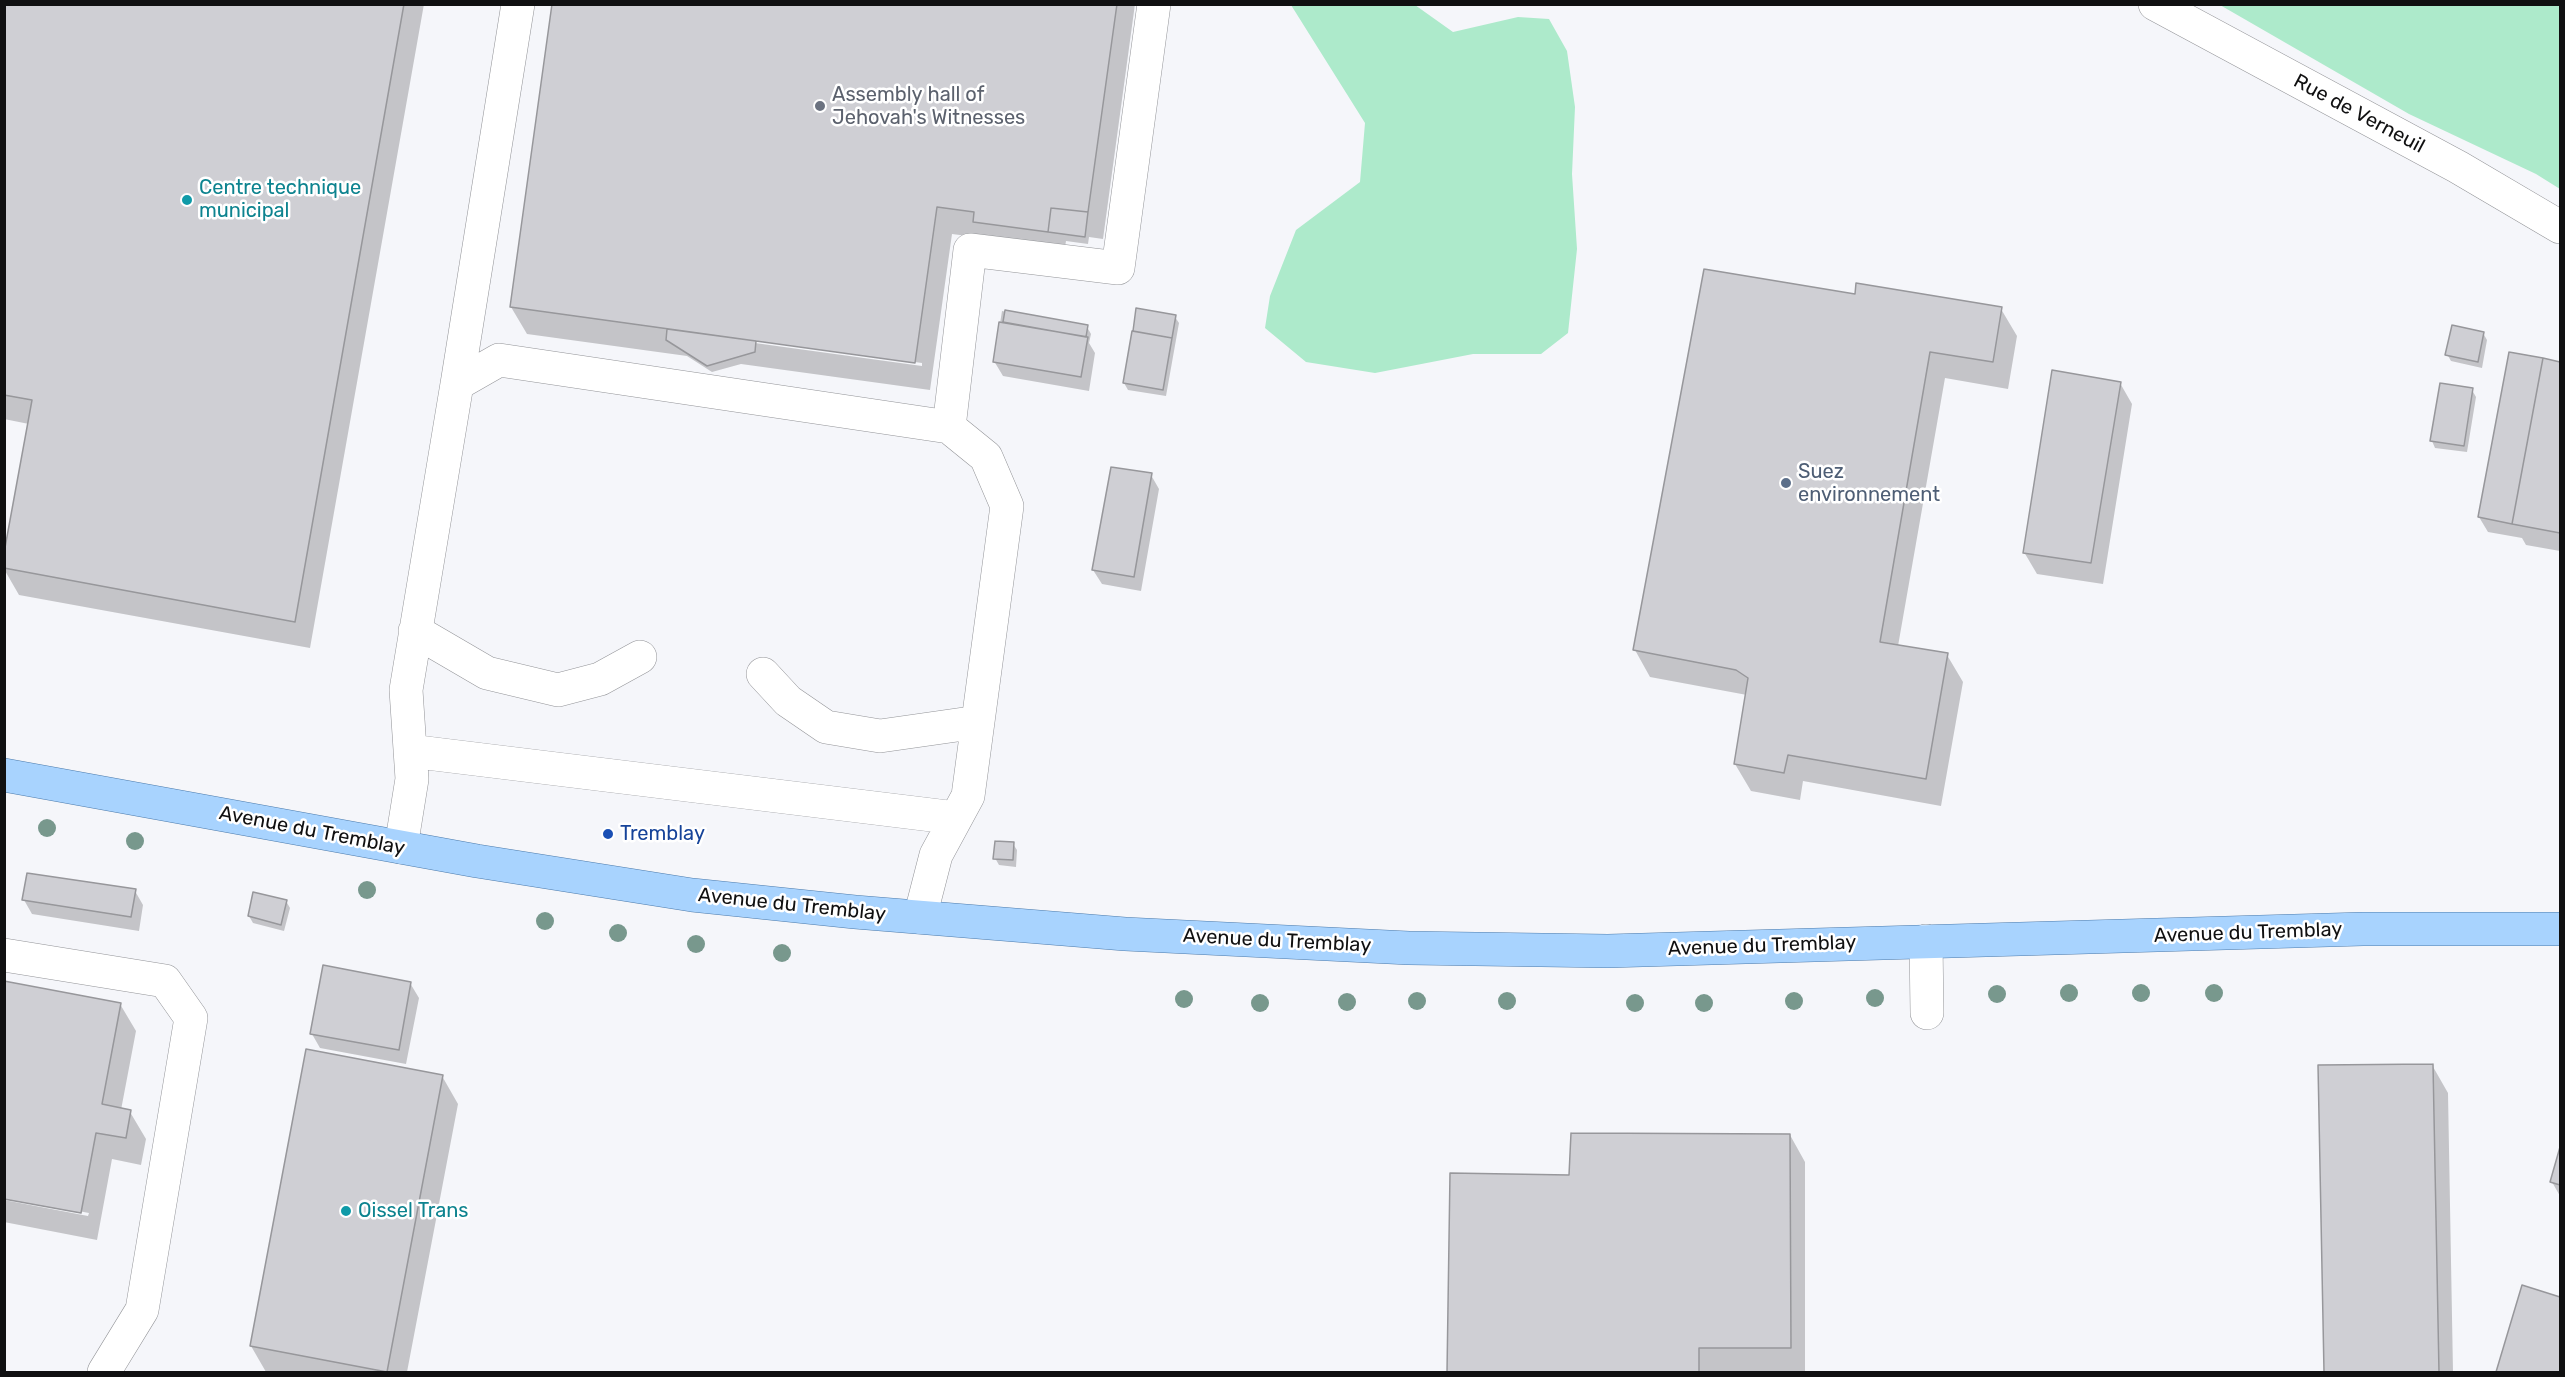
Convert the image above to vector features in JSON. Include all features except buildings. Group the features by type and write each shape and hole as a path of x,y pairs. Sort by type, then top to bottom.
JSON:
{"main road":[{"name":"Avenue du Tremblay","path":"4,775 401,848 692,895 1125,934 1430,948 1620,951 2363,929 2560,929"}],"street":[{"path":"401,848 412,779 406,690 518,4"},
{"path":"949,427 970,250 1118,268 1154,4"},
{"name":"Rue de Verneuil","path":"2155,4 2458,167 2560,227"},
{"path":"457,384 499,360 949,427 986,457 1007,506 968,796 936,855 920,917"},
{"path":"415,632 487,673 558,690 600,679 640,657"},
{"path":"763,674 788,701 825,726 880,736 978,723"},
{"path":"410,752 956,818"},
{"path":"1926,941 1927,1013"},
{"path":"4,955 165,981 191,1018 142,1310 104,1372"}],"green space":[{"path":"1291,5 1415,5 1453,32 1518,17 1549,19 1567,51 1575,107 1572,174 1577,249 1568,333 1541,354 1473,354 1375,373 1306,362 1265,328 1270,296 1296,230 1360,182 1365,123"},
{"path":"2220,5 2560,5 2560,189 2536,174 2409,114"}],"place":[{"name":"Assembly hall of Jehovah's Witnesses","path":"820,106"},
{"name":"Centre technique municipal","path":"187,200"},
{"name":"Suez environnement","path":"1786,483"},
{"name":"Tremblay","path":"608,834"},
{"name":"Oissel Trans","path":"346,1211"}]}
